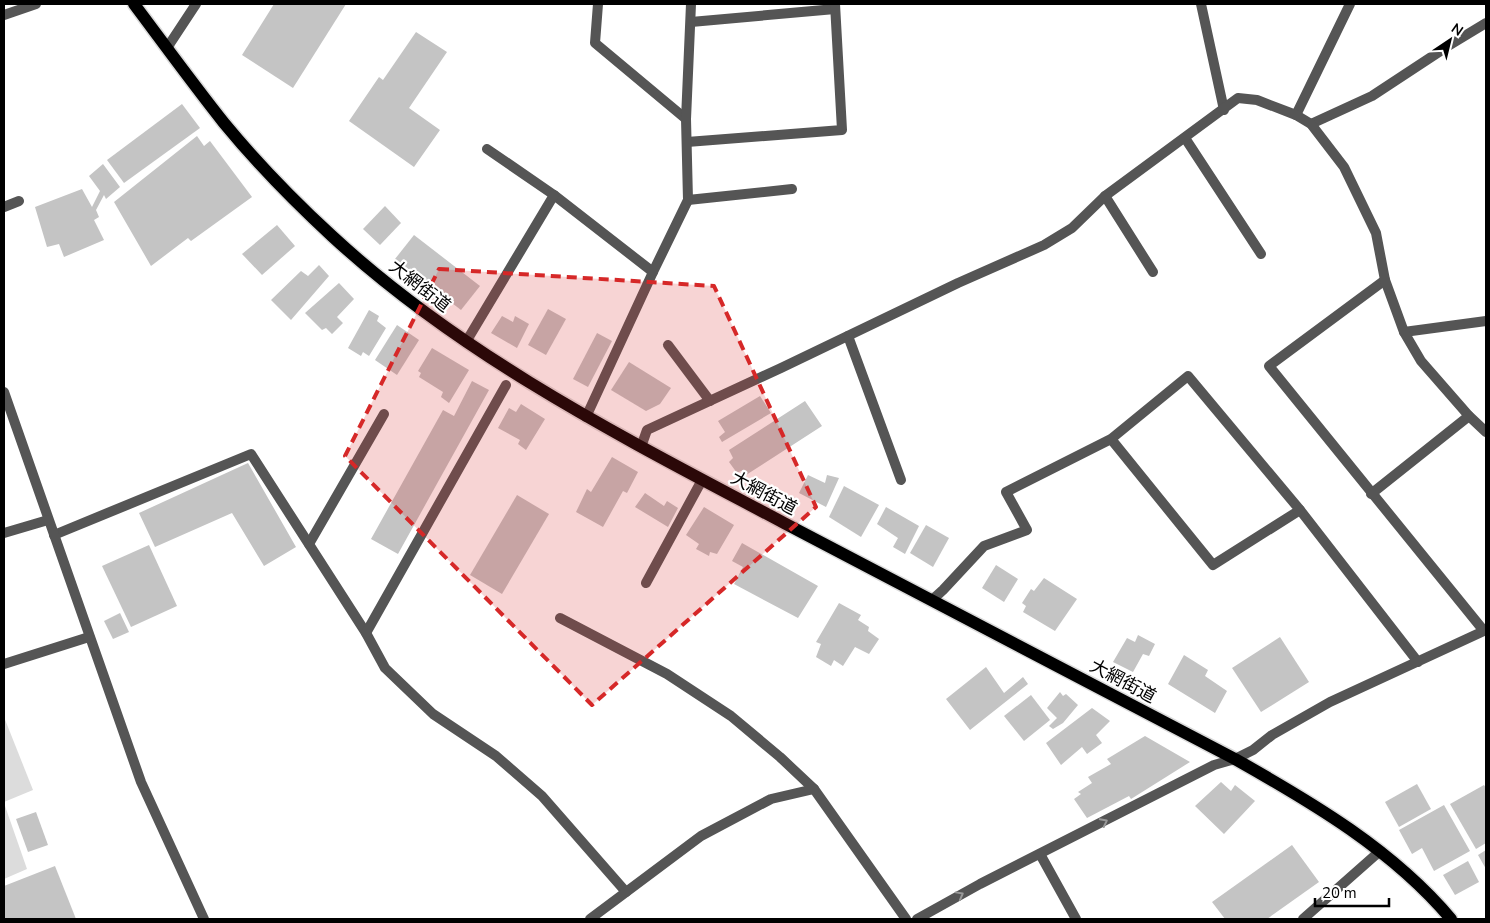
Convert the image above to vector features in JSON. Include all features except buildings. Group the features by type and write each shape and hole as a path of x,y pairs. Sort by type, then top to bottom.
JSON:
{"main road":[{"name":"大網街道","path":"134,4 225,124 278,184 334,238 380,278 438,323 513,373 641,447 1235,759 1296,793 1380,851 1413,878 1451,919"}],"street":[{"path":"4,14 36,4"},
{"path":"168,48 196,4"},
{"path":"598,4 595,43 686,119"},
{"path":"586,416 688,200 686,119 691,22 690,4"},
{"path":"1200,4 1224,110"},
{"path":"1296,115 1350,4"},
{"path":"687,142 842,130 835,6 691,22"},
{"path":"1311,124 1372,96 1486,23"},
{"path":"641,447 647,430 1044,244 1072,228 1105,196 1238,98 1257,100 1296,115 1311,124 1344,167 1376,233 1385,280 1404,332 1421,361 1469,416 1486,432"},
{"path":"1185,138 1261,254"},
{"path":"487,149 554,195 653,272"},
{"path":"688,200 792,189"},
{"path":"466,342 554,195"},
{"path":"1105,196 1153,272"},
{"path":"4,207 19,200"},
{"path":"917,919 980,884 1214,765 1235,759 1253,750 1272,735 1330,702 1485,631 1371,494 1269,366 1385,280"},
{"path":"1404,332 1486,321"},
{"path":"848,336 901,480"},
{"path":"668,345 710,401"},
{"path":"932,600 984,546 1027,530 1006,492 1110,439 1188,376 1300,510 1418,662"},
{"path":"366,633 506,385"},
{"path":"4,392 6,405 141,782 204,919"},
{"path":"309,544 384,414"},
{"path":"1371,494 1469,416"},
{"path":"1110,439 1213,565 1300,510"},
{"path":"54,535 251,454 366,633 385,668 433,714 496,756 542,796 626,892"},
{"path":"646,583 702,480"},
{"path":"4,533 48,520"},
{"path":"560,618 667,674 731,716 814,789 906,919"},
{"path":"4,664 89,637"},
{"path":"590,919 701,836 771,799 814,789"},
{"path":"1303,919 1380,851"},
{"path":"1040,854 1076,919"}],"highlighted area":[{"path":"439,269 714,286 816,507 592,705 345,456"}],"shaded area":[{"path":"4,717 33,790 4,802"},
{"path":"4,803 27,869 4,879"}]}
